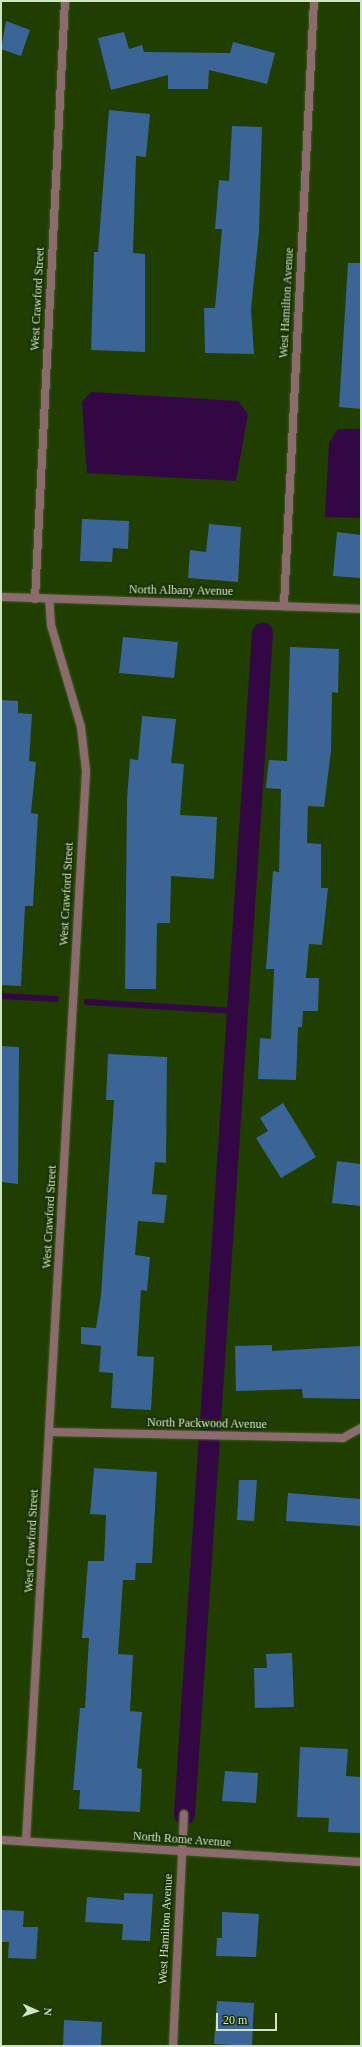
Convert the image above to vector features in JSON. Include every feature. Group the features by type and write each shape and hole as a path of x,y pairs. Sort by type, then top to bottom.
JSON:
{"street":[{"name":"West Crawford Street","path":"35,599 65,1"},
{"name":"West Hamilton Avenue","path":"284,605 314,1"},
{"name":"North Albany Avenue","path":"1,597 284,605 361,609"},
{"name":"West Crawford Street","path":"26,1841 51,1432 86,771 81,727 51,625 49,599"},
{"name":"North Packwood Avenue","path":"51,1432 343,1438 361,1428"},
{"name":"West Hamilton Avenue","path":"172,2046 184,1814"},
{"name":"North Rome Avenue","path":"1,1840 361,1862"}],"shaded area":[{"path":"91,392 238,401 248,414 236,481 87,473 82,402"},
{"path":"338,429 361,429 361,518 325,517 329,443"}],"building":[{"path":"6,21 30,30 21,56 1,49"},
{"path":"124,32 129,49 142,45 144,52 230,53 233,42 275,53 267,84 209,70 208,89 168,89 168,75 111,90 98,38"},
{"path":"109,110 150,114 146,157 136,156 133,253 145,254 145,352 91,350 94,252 98,252"},
{"path":"232,126 262,127 259,232 251,309 254,354 205,353 204,308 215,308 222,229 215,229 219,180 229,181"},
{"path":"348,263 361,263 361,409 339,407"},
{"path":"82,519 129,521 128,549 113,548 112,562 80,561"},
{"path":"209,524 241,527 238,582 188,578 190,550 206,552"},
{"path":"337,532 361,535 361,578 333,576"},
{"path":"123,637 178,642 174,678 119,673"},
{"path":"290,647 339,649 338,693 332,692 331,751 324,807 308,806 307,843 321,844 321,888 328,888 322,945 309,944 306,978 319,978 318,1011 303,1011 302,1027 298,1027 296,1080 258,1079 260,1038 271,1039 274,969 266,969 273,871 279,872 281,789 266,788 269,760 287,761"},
{"path":"1,700 18,701 18,713 32,714 29,761 36,762 31,813 38,814 33,906 25,906 21,986 1,985"},
{"path":"142,716 176,719 171,763 184,764 180,815 217,817 214,879 171,876 170,923 157,923 156,989 125,989 127,799 130,759 138,760"},
{"path":"1,1046 19,1047 18,1184 1,1182"},
{"path":"108,1054 167,1057 166,1163 155,1162 152,1194 167,1195 164,1223 138,1221 135,1255 150,1257 147,1291 141,1290 137,1356 154,1357 151,1410 111,1408 113,1373 99,1372 101,1346 81,1344 81,1327 96,1328 101,1295 114,1100 106,1100"},
{"path":"283,1103 316,1157 281,1178 256,1138 268,1131 260,1118"},
{"path":"337,1161 361,1164 361,1206 332,1203"},
{"path":"272,1345 272,1351 361,1346 361,1399 303,1398 302,1389 236,1391 235,1346"},
{"path":"94,1468 157,1472 152,1563 136,1563 135,1580 123,1580 118,1654 133,1655 130,1711 142,1712 137,1768 142,1769 140,1812 79,1809 80,1790 73,1790 80,1708 85,1708 89,1638 82,1638 88,1561 104,1561 106,1515 90,1514"},
{"path":"239,1480 257,1480 254,1521 237,1520"},
{"path":"288,1493 361,1499 361,1526 286,1521"},
{"path":"292,1653 294,1707 255,1708 254,1668 267,1668 266,1654"},
{"path":"300,1747 348,1749 346,1776 361,1777 361,1833 328,1832 329,1818 297,1817"},
{"path":"225,1771 258,1773 256,1803 222,1801"},
{"path":"124,1893 153,1894 150,1941 122,1940 123,1924 85,1922 87,1897 124,1900"},
{"path":"1,1910 24,1911 23,1927 38,1927 36,1959 8,1958 9,1942 1,1942"},
{"path":"222,1912 259,1914 256,1957 216,1956 217,1938 222,1938"},
{"path":"217,2001 254,2003 252,2046 214,2044"},
{"path":"64,2020 102,2022 101,2046 63,2046"}],"waterway":[{"path":"184,1814 262,633"},
{"path":"1,996 56,999"},
{"path":"87,1002 235,1011"}]}
